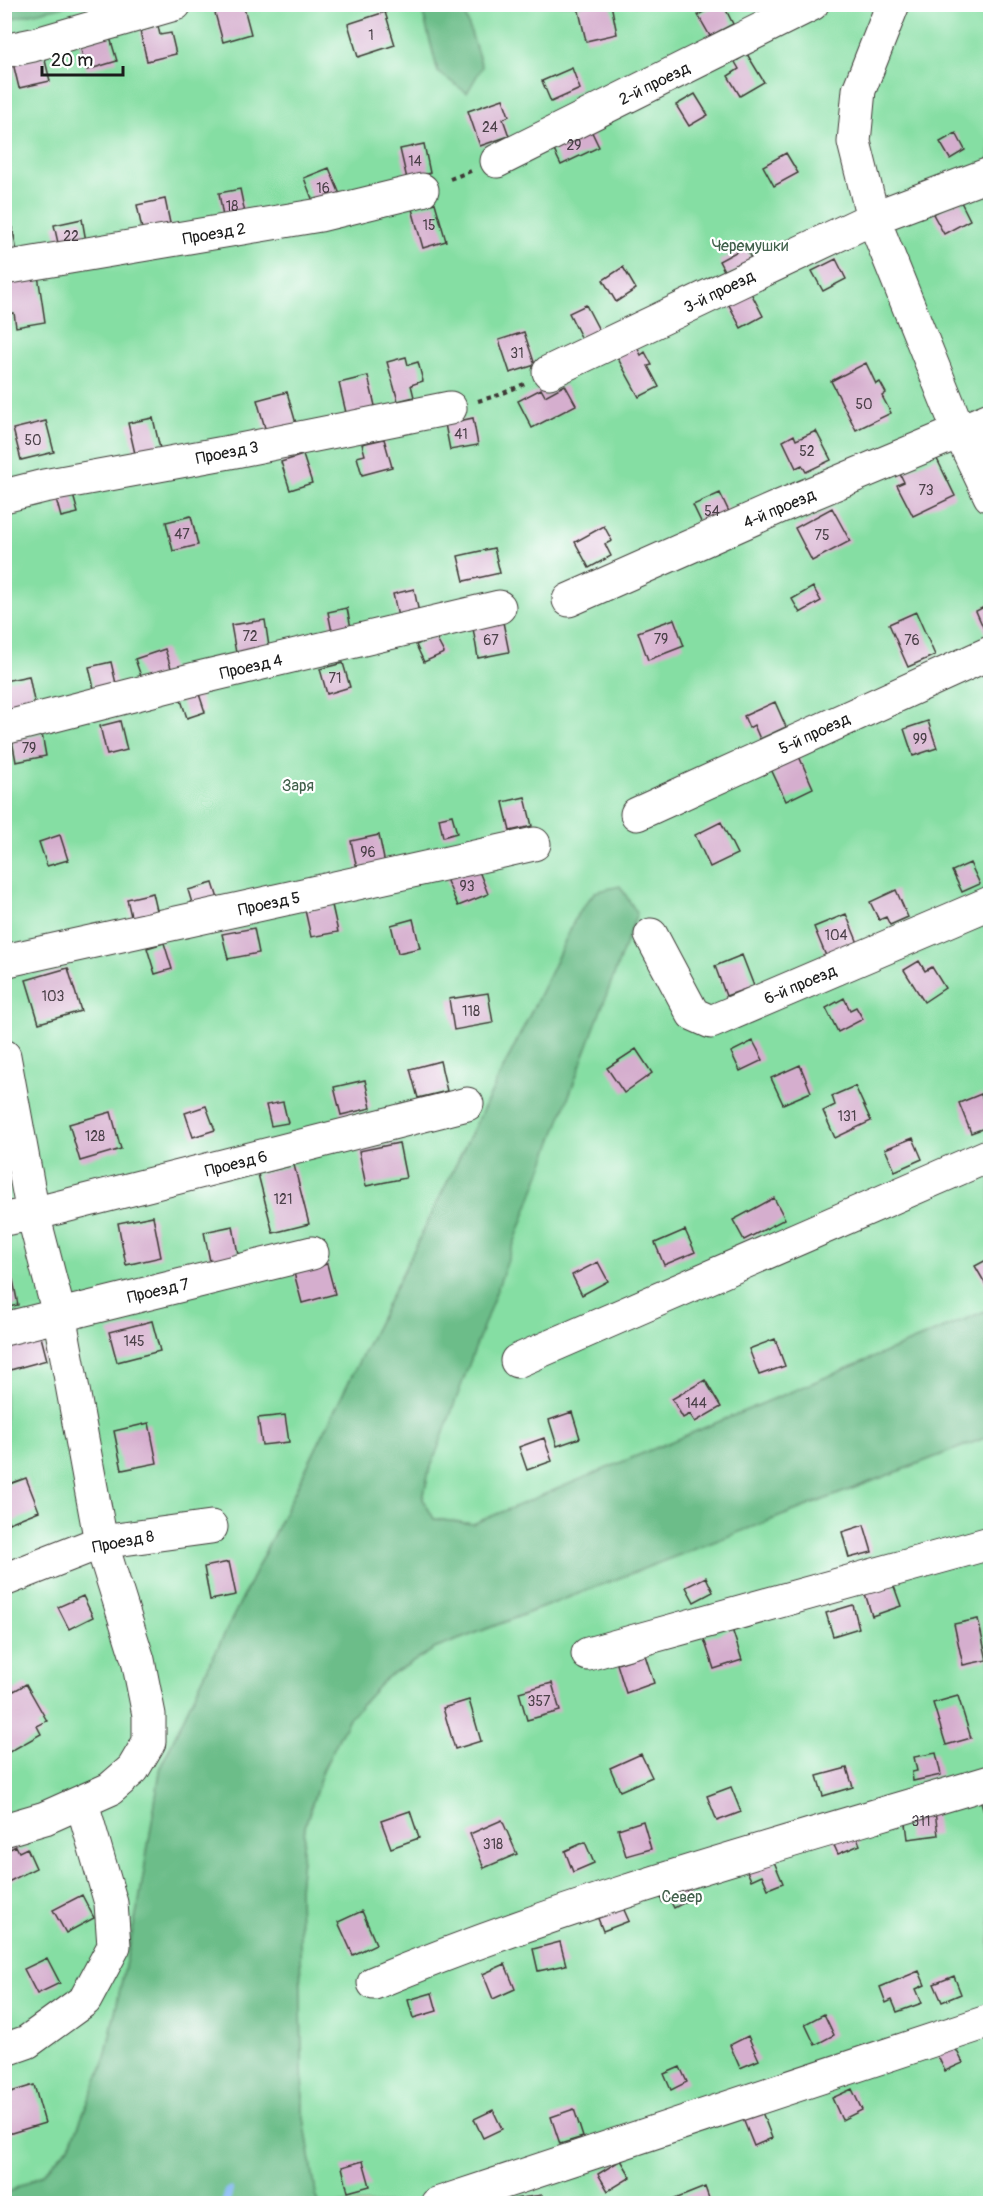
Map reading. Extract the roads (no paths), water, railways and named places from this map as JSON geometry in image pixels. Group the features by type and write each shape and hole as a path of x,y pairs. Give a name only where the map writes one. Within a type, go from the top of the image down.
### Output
{"street":[{"path":"4,51 175,4"},
{"name":"2-й проезд","path":"497,161 812,4"},
{"path":"893,4 859,90 854,142 873,218 959,431 990,496"},
{"name":"3-й проезд","path":"549,372 873,218 990,174"},
{"name":"Проезд 2","path":"4,268 320,215 422,190"},
{"name":"Проезд 3","path":"4,496 44,486 450,408"},
{"name":"4-й проезд","path":"569,600 990,419"},
{"name":"Проезд 4","path":"4,728 199,678 500,607"},
{"name":"5-й проезд","path":"638,814 990,653"},
{"name":"Проезд 5","path":"4,961 534,844"},
{"name":"6-й проезд","path":"651,935 693,1014 711,1022 990,903"},
{"path":"4,1056 19,1217 59,1314 101,1542 138,1660 149,1715 149,1742 133,1769 110,1789 45,1818 4,1830"},
{"name":"Проезд 6","path":"19,1217 467,1104"},
{"path":"517,1361 990,1155"},
{"name":"Проезд 7","path":"4,1329 312,1253"},
{"name":"Проезд 8","path":"4,1580 101,1542 211,1527"},
{"path":"588,1654 990,1543"},
{"path":"374,1983 449,1952 628,1890 990,1782"},
{"path":"4,2050 27,2042 85,2001 114,1946 111,1903 82,1803"},
{"path":"437,2204 990,2021"}],"waterway":[{"path":"225,2204 229,2191"}],"park label":[{"name":"Черемушки","path":"750,245"},
{"name":"Заря","path":"298,785"},
{"name":"Север","path":"682,1896"}]}
